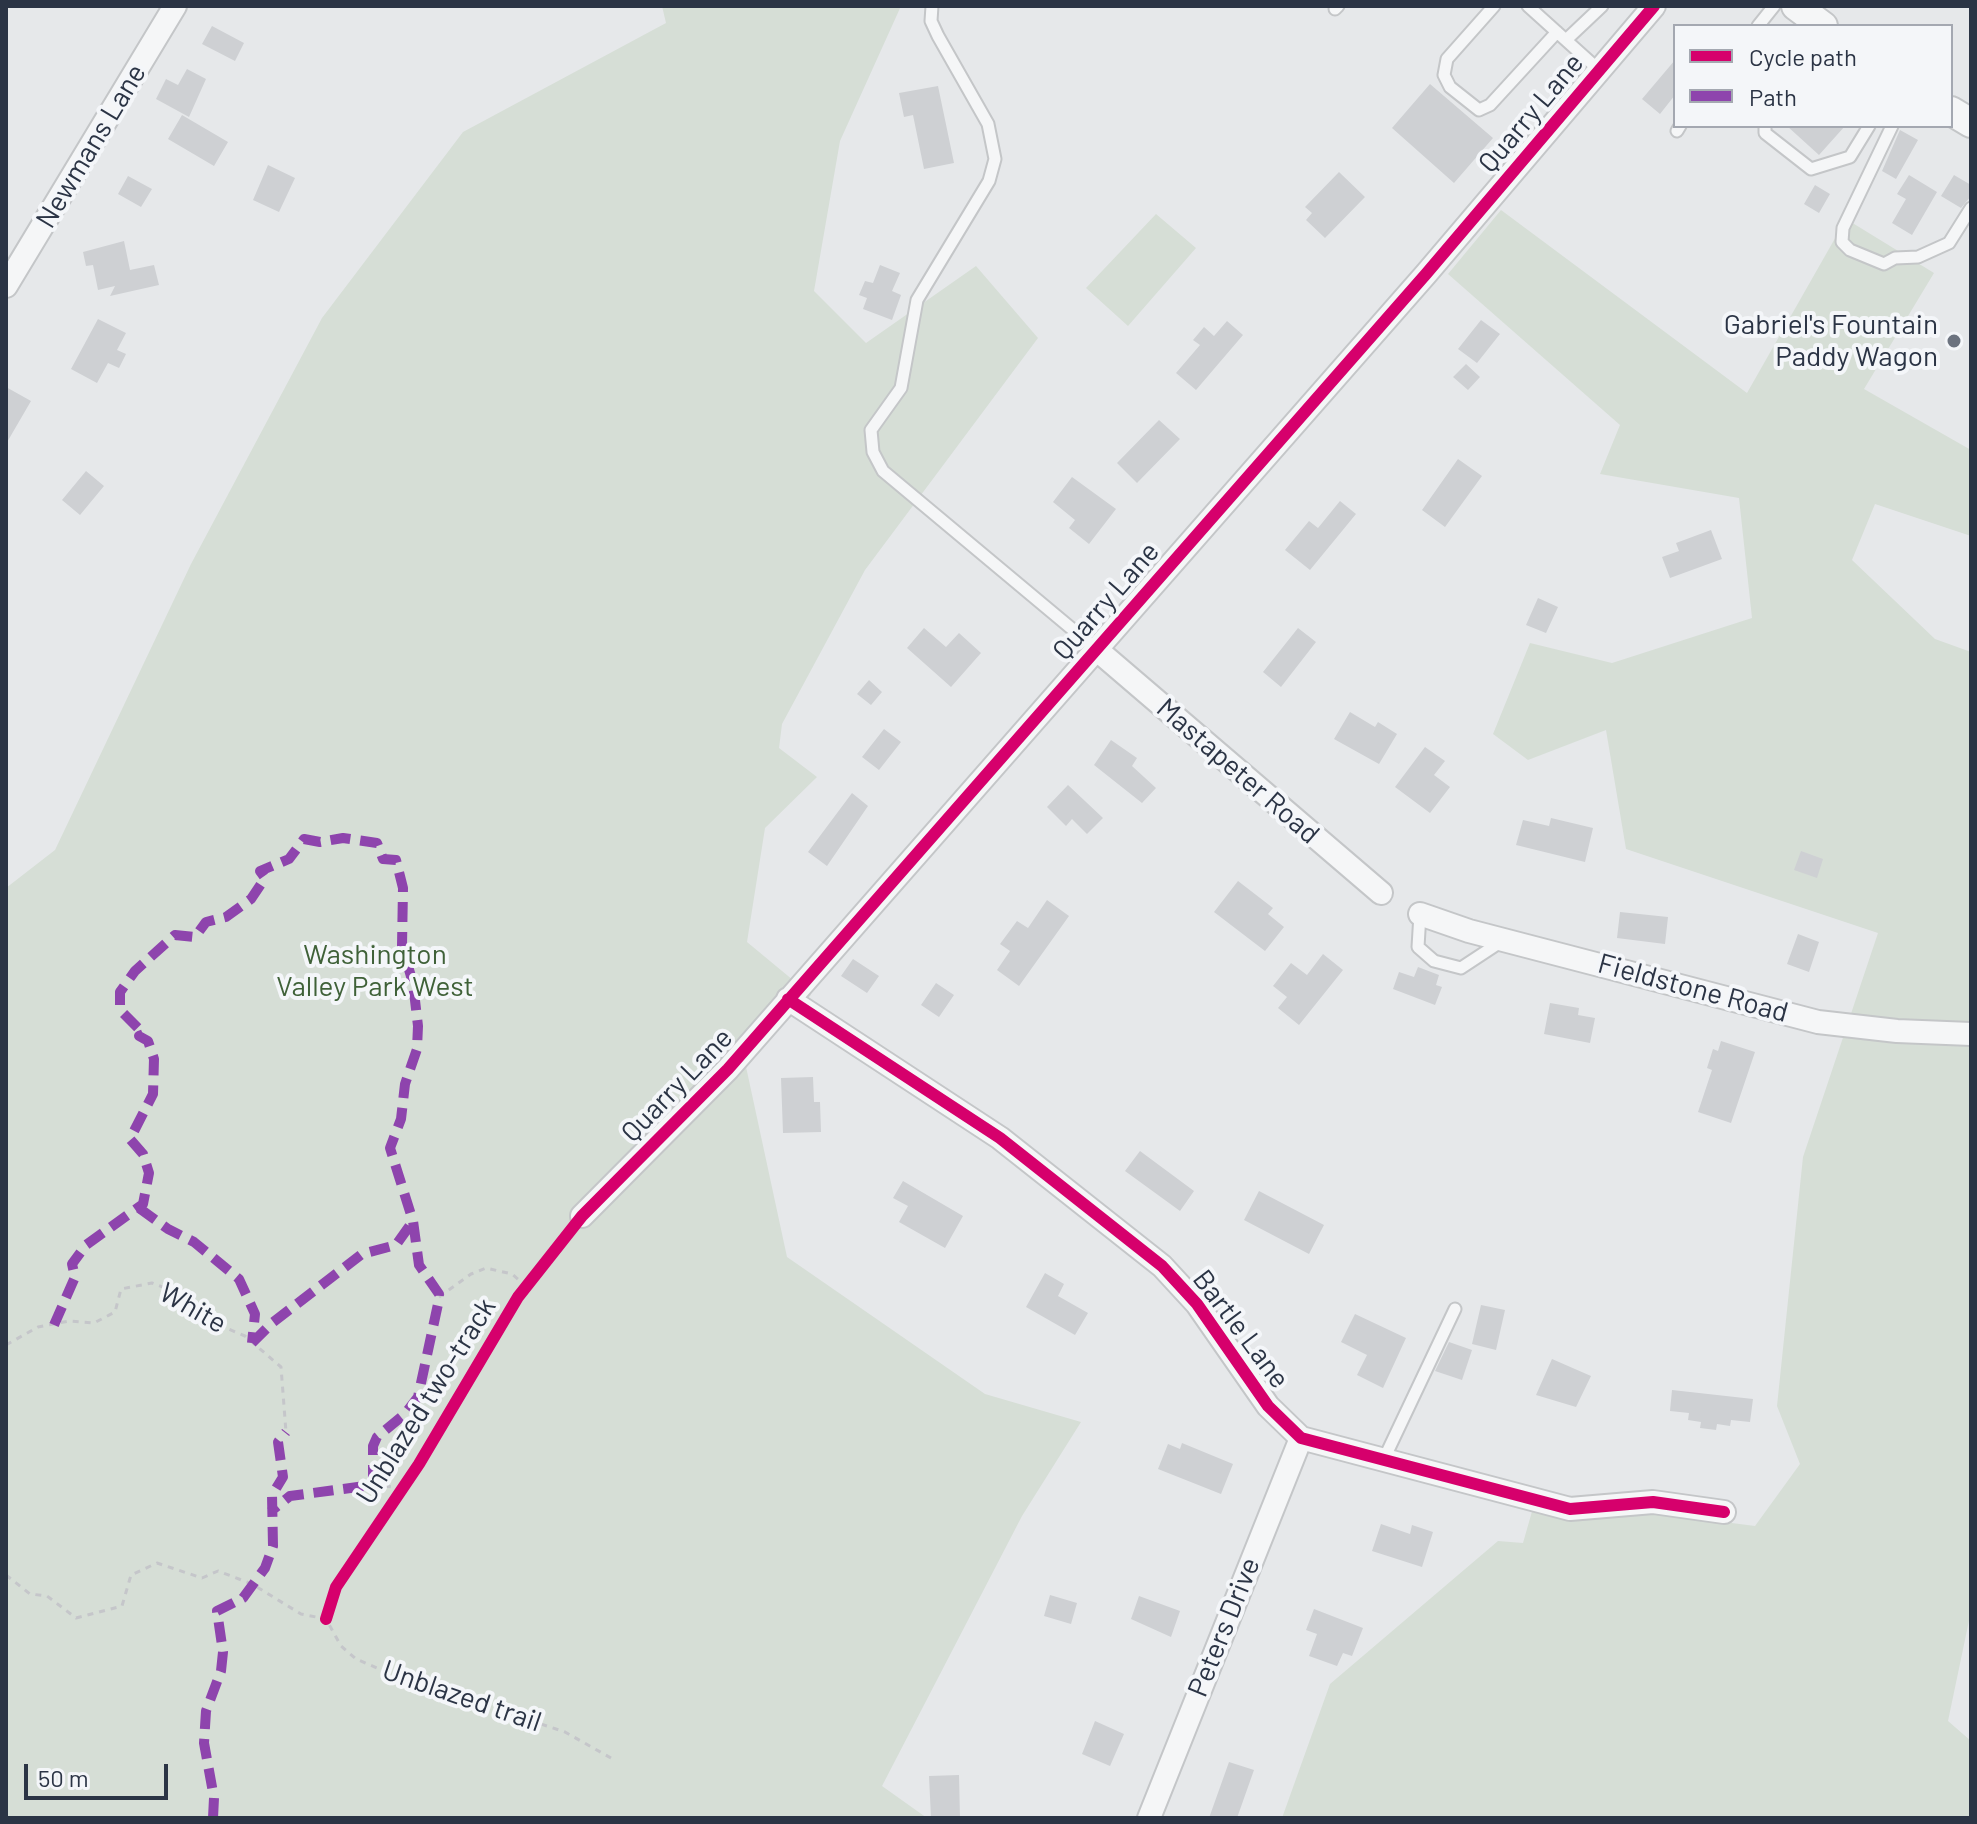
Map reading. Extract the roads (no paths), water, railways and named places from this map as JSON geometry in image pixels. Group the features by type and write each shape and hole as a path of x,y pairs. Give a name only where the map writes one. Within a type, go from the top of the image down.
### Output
{"street":[{"name":"Newmans Lane","path":"6,286 175,6"},
{"name":"Quarry Lane","path":"582,1216 728,1069 1426,274 1654,6"},
{"path":"1953,112 1971,123"},
{"name":"Mastapeter Road","path":"1096,649 1381,893"},
{"name":"Fieldstone Road","path":"1420,914 1818,1022 1897,1031 1971,1034"},
{"name":"Bartle Lane","path":"788,999 1000,1138 1162,1266 1197,1304 1268,1406 1301,1438 1570,1509 1653,1502 1724,1512"},
{"name":"Peters Drive","path":"1149,1818 1301,1438"}],"lane":[{"path":"932,6 931,21 938,36 988,124 995,159 982,193 917,300 901,388 871,430 873,452 883,471 1096,649"},
{"path":"1494,6 1447,59 1444,75 1450,87 1479,110 1490,105 1562,36 1602,6"},
{"path":"1528,6 1599,70"},
{"path":"1760,24 1774,6"},
{"path":"1765,128 1765,133 1811,169 1850,157 1868,128"},
{"path":"1891,128 1843,228 1842,242 1850,250 1884,264 1895,258 1918,257 1949,243 1971,208"},
{"path":"1420,914 1418,947 1434,961 1461,968 1506,938"},
{"path":"1383,1461 1455,1309"}],"place":[{"name":"Gabriel's Fountain Paddy Wagon","path":"1954,341"}],"park label":[{"name":"Washington Valley Park West","path":"375,971"}]}
